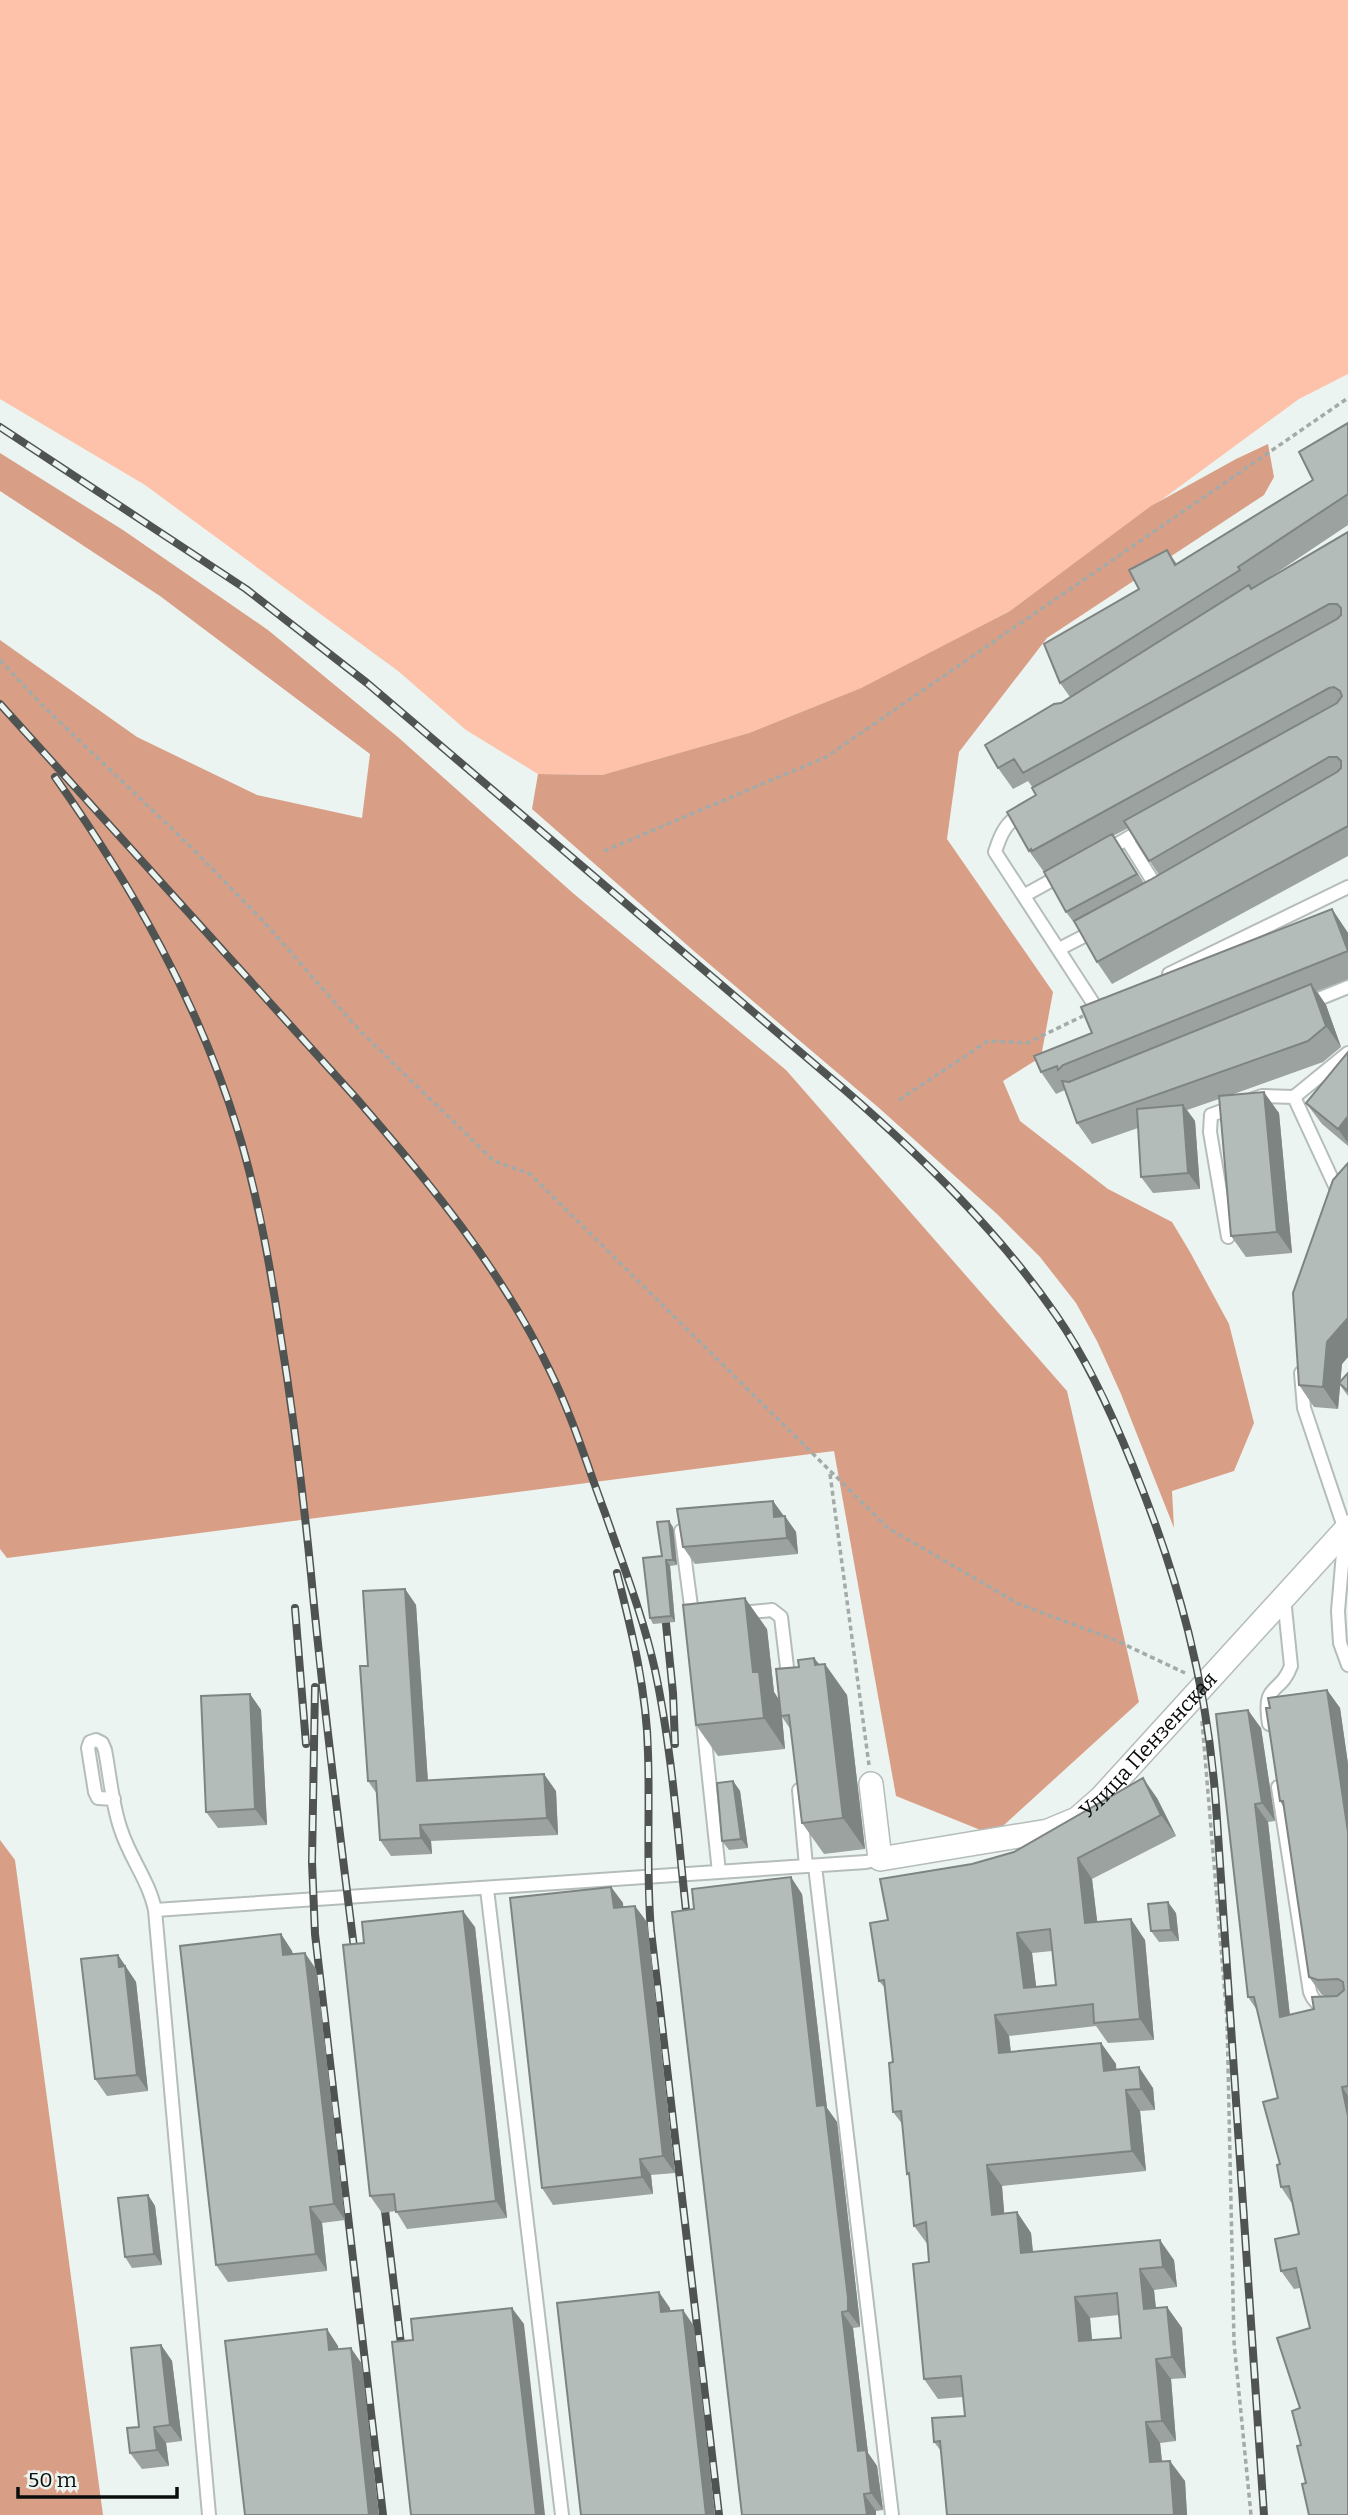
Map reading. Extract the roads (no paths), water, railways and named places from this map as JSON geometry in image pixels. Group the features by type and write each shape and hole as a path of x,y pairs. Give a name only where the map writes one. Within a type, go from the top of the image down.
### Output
{"street":[{"name":"Улица Пензенская","path":"880,1859 1048,1831 1077,1819 1096,1804 1347,1528"},
{"path":"871,1784 880,1859"}],"lane":[{"path":"1036,806 1012,819 1002,831 995,852 1097,1009 1123,996"},
{"path":"1093,858 1162,819"},
{"path":"1127,840 1162,894"},
{"path":"1025,895 1070,870"},
{"path":"1160,978 1348,887"},
{"path":"1059,949 1105,925"},
{"path":"1297,1008 1348,987"},
{"path":"1228,1237 1210,1132 1211,1115 1262,1096 1294,1097 1348,1053"},
{"path":"1294,1097 1334,1196 1348,1177"},
{"path":"1299,1353 1304,1408 1347,1528 1338,1611 1340,1643 1348,1665"},
{"path":"681,1529 697,1622"},
{"path":"1271,1738 1266,1702 1274,1688 1288,1675 1291,1666 1284,1597"},
{"path":"729,1614 772,1610 781,1617 790,1699"},
{"path":"702,1711 719,1872"},
{"path":"1277,1778 1313,2002 1321,2007 1348,2004"},
{"path":"798,1783 892,2515"},
{"path":"114,1799 120,1827 147,1884 155,1910 209,2515"},
{"path":"155,1910 487,1889 880,1859"},
{"path":"487,1889 562,2515"}],"railway":[{"path":"0,427 246,589 367,683 903,1142 1010,1254 1068,1333 1089,1369 1125,1446 1164,1549 1188,1632 1206,1716 1216,1805 1264,2515"},
{"path":"0,704 356,1098 462,1228 509,1296 530,1332 572,1422 650,1650 666,1734 688,1928"},
{"path":"55,777 111,860 183,991 222,1084 252,1180 272,1281 293,1422 356,1964"},
{"path":"617,1573 645,1707 651,1931 719,2515"},
{"path":"664,1604 675,1744"},
{"path":"295,1608 306,1744"},
{"path":"315,1687 312,1862 315,1934 383,2515"},
{"path":"383,2194 403,2361"}]}
